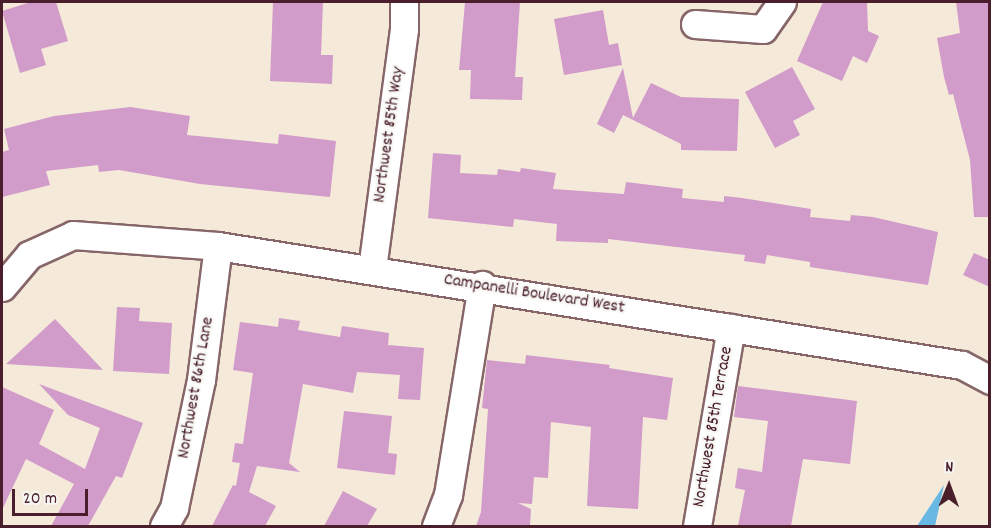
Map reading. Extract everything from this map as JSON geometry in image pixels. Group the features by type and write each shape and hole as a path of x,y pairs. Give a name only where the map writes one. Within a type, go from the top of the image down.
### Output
{"street":[{"name":"Northwest 85th Way","path":"372,269 404,29 404,2"},
{"path":"695,24 763,29 782,2"},
{"name":"Campanelli Boulevard West","path":"2,287 29,255 73,235 218,246 482,285 962,365 990,380"},
{"name":"Northwest 86th Lane","path":"164,526 174,508 201,380 218,246"},
{"path":"436,526 447,495 482,285"},
{"name":"Northwest 85th Terrace","path":"697,526 731,328"}],"water":[{"path":"944,485 935,526 917,526"}],"building":[{"path":"31,2 56,2 68,41 41,49 46,65 20,73 2,11"},
{"path":"273,2 323,2 321,55 333,55 332,84 270,81"},
{"path":"465,2 520,2 515,77 523,77 522,100 470,99 471,70 459,70"},
{"path":"823,2 867,2 868,31 879,36 867,63 853,56 842,81 797,61"},
{"path":"956,2 990,2 990,217 974,217 970,160 953,94 949,95 944,77 937,38 960,33"},
{"path":"603,10 609,45 618,43 622,65 564,75 554,19"},
{"path":"792,67 815,109 793,121 800,135 775,148 745,92"},
{"path":"623,68 633,118 651,83 681,97 739,99 737,151 681,150 681,144 623,115 614,133 597,124"},
{"path":"130,107 190,116 187,135 278,144 279,134 336,141 330,197 200,184 119,170 99,172 98,165 46,171 50,185 2,197 2,152 9,150 4,129 54,116"},
{"path":"433,153 461,155 460,173 497,175 498,169 520,172 521,168 556,173 553,189 624,194 626,182 683,189 682,198 724,202 724,196 742,198 811,209 810,217 850,221 851,215 873,217 938,232 928,285 810,267 810,262 767,255 765,264 744,261 745,255 608,239 608,243 556,241 557,224 514,219 513,227 428,218"},
{"path":"974,253 990,260 990,287 963,275"},
{"path":"117,307 140,308 139,321 172,323 169,374 113,371"},
{"path":"279,318 300,321 298,330 340,337 342,326 389,333 388,345 424,348 420,400 398,399 400,375 357,372 353,393 303,384 289,463 300,472 257,466 249,492 276,506 265,526 212,526 233,485 236,486 240,463 232,462 235,443 243,444 253,373 233,370 240,322 278,327"},
{"path":"55,319 103,370 6,364"},
{"path":"526,355 610,365 609,368 673,378 667,420 643,417 638,509 587,506 591,427 551,422 548,478 534,477 532,504 518,503 531,509 530,526 476,526 481,512 488,409 482,408 487,360 525,364"},
{"path":"39,384 143,423 122,478 116,476 88,526 51,526 74,484 26,459 2,510 2,387 54,410 39,444 85,469 100,428 68,415"},
{"path":"738,386 857,401 850,464 803,459 791,526 738,526 745,490 735,488 738,468 762,472 768,421 734,417"},
{"path":"344,411 392,416 388,453 397,454 395,475 337,468"},
{"path":"343,491 377,509 367,526 324,526"}]}
